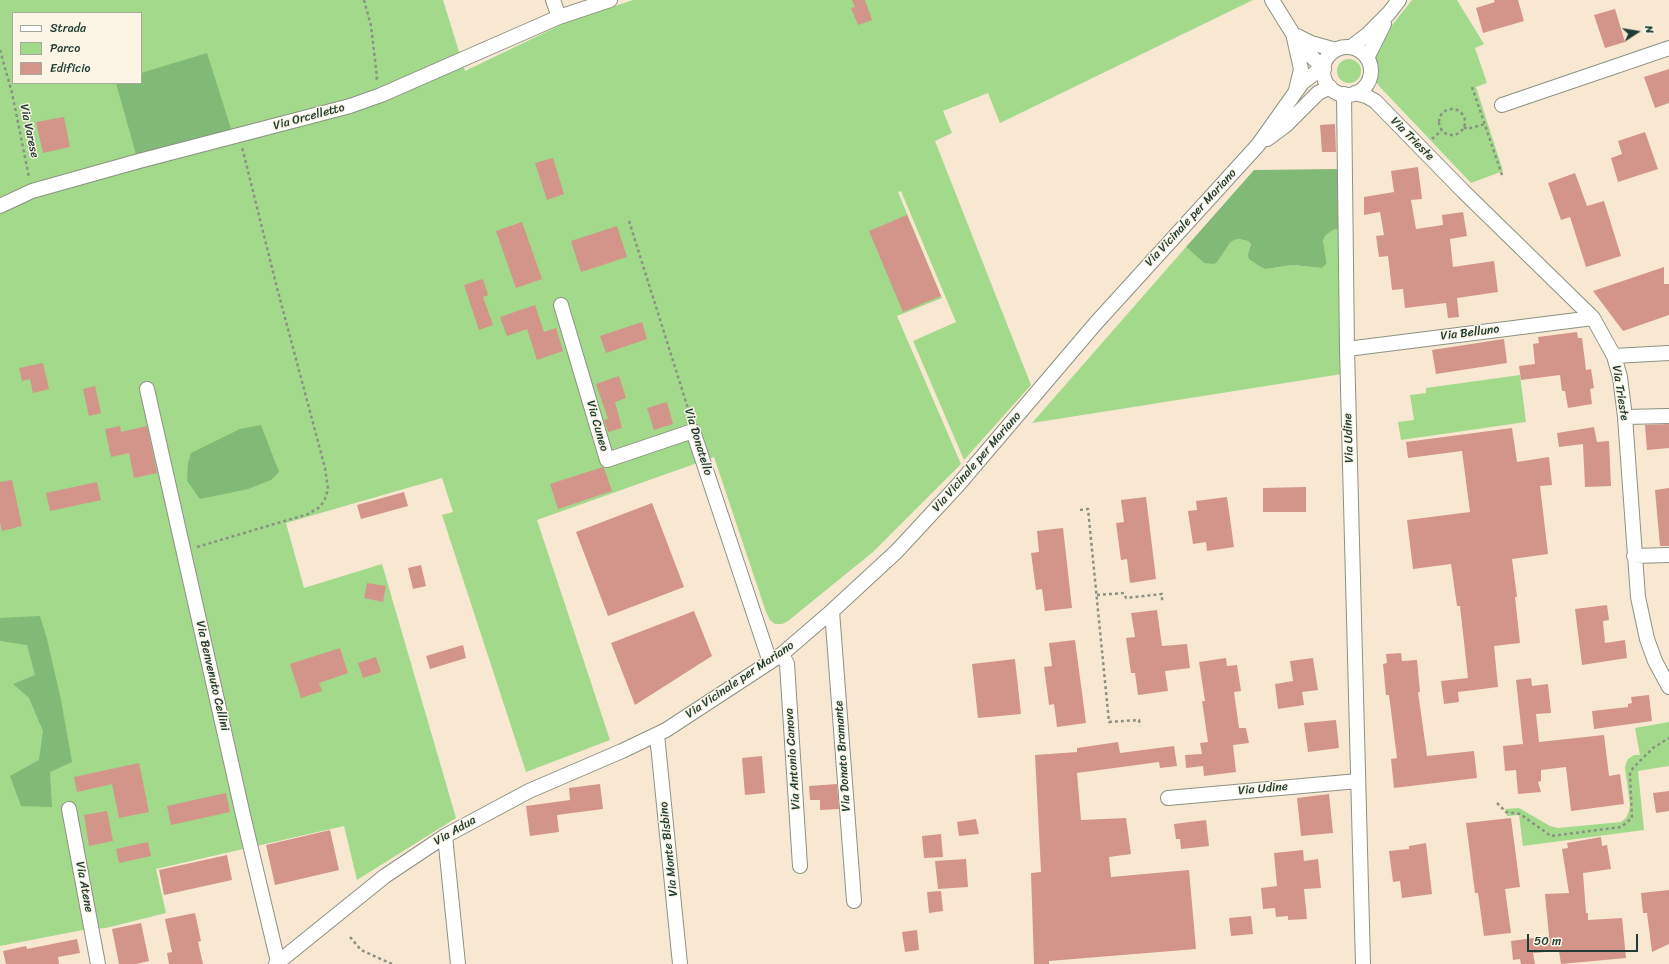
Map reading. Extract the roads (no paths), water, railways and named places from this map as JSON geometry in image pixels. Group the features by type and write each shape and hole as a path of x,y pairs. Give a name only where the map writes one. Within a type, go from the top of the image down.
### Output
{"street":[{"path":"553,0 559,17"},
{"name":"Via Orcelletto","path":"0,206 32,192 139,161 350,106 372,98 559,17 610,0"},
{"path":"1272,0 1293,34 1324,69"},
{"path":"1351,47 1368,34 1389,13 1399,0"},
{"path":"1367,58 1389,13"},
{"path":"1293,34 1311,43 1336,50"},
{"path":"1293,34 1301,70 1296,90"},
{"path":"1343,47 1351,47 1363,53 1367,58 1370,64 1370,79 1366,85 1349,94 1334,90 1330,87 1324,75 1324,69 1328,58 1336,50 1343,47"},
{"path":"1502,105 1669,48"},
{"path":"1258,146 1302,83 1315,73 1324,69"},
{"name":"Via Trieste","path":"1370,79 1375,95 1386,114"},
{"path":"1258,146 1286,125 1318,93 1330,87"},
{"path":"1296,90 1308,103"},
{"name":"Via Trieste","path":"1349,94 1366,96 1375,102 1463,191 1593,318 1614,356 1620,377 1625,417 1634,556 1642,619 1655,661 1669,687"},
{"name":"Via Udine","path":"1349,94 1347,349 1363,964"},
{"name":"Via Vicinale per Mariano","path":"657,734 688,716 782,654 832,611 897,551 938,508 1096,323 1258,146"},
{"name":"Via Cuneo","path":"562,305 607,460 693,431"},
{"name":"Via Belluno","path":"1347,349 1593,318"},
{"path":"1614,356 1669,353"},
{"name":"Via Benvenuto Cellini","path":"147,389 277,963"},
{"path":"1625,417 1669,416"},
{"name":"Via Donatello","path":"693,431 770,662"},
{"path":"1634,556 1669,555"},
{"name":"Via Donato Bramante","path":"832,611 854,902"},
{"name":"Via Antonio Canova","path":"782,654 787,664 800,866"},
{"name":"Via Adua","path":"277,963 385,876 445,836 529,791 657,734"},
{"name":"Via Monte Bisbino","path":"657,734 680,964"},
{"name":"Via Udine","path":"1168,798 1358,781"},
{"name":"Via Atene","path":"69,809 98,964"},
{"path":"445,836 458,964"}]}
